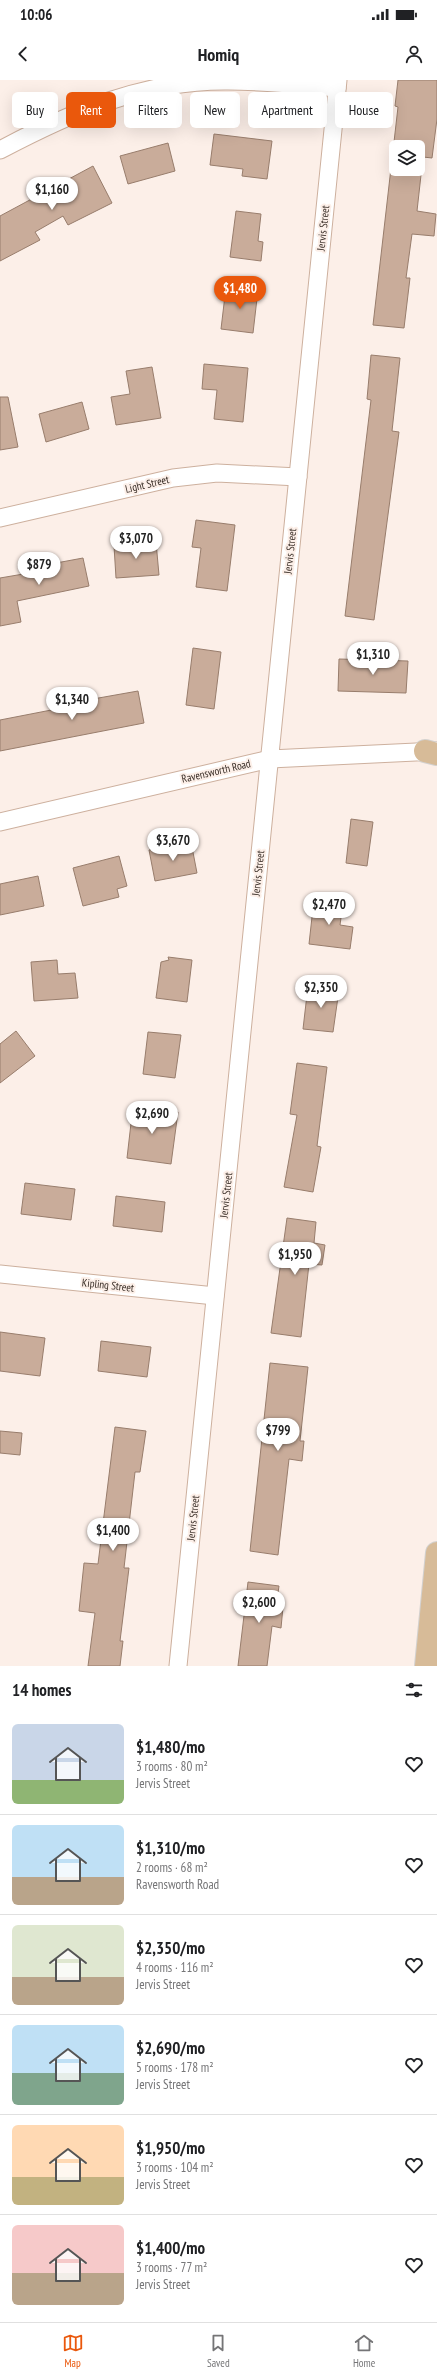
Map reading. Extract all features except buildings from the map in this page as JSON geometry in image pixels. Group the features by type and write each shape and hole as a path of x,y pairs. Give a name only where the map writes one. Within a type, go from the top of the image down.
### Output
{"main road":[{"path":"426,1666 435,1587 437,1553"}],"street":[{"path":"0,150 54,122 103,102 139,92 186,83 226,81 338,84"},
{"name":"Jervis Street","path":"178,1666 338,84"},
{"name":"Light Street","path":"0,518 173,478 218,473 298,477"},
{"name":"Ravensworth Road","path":"0,822 270,759 433,752"},
{"name":"Kipling Street","path":"0,1274 215,1296"}]}
